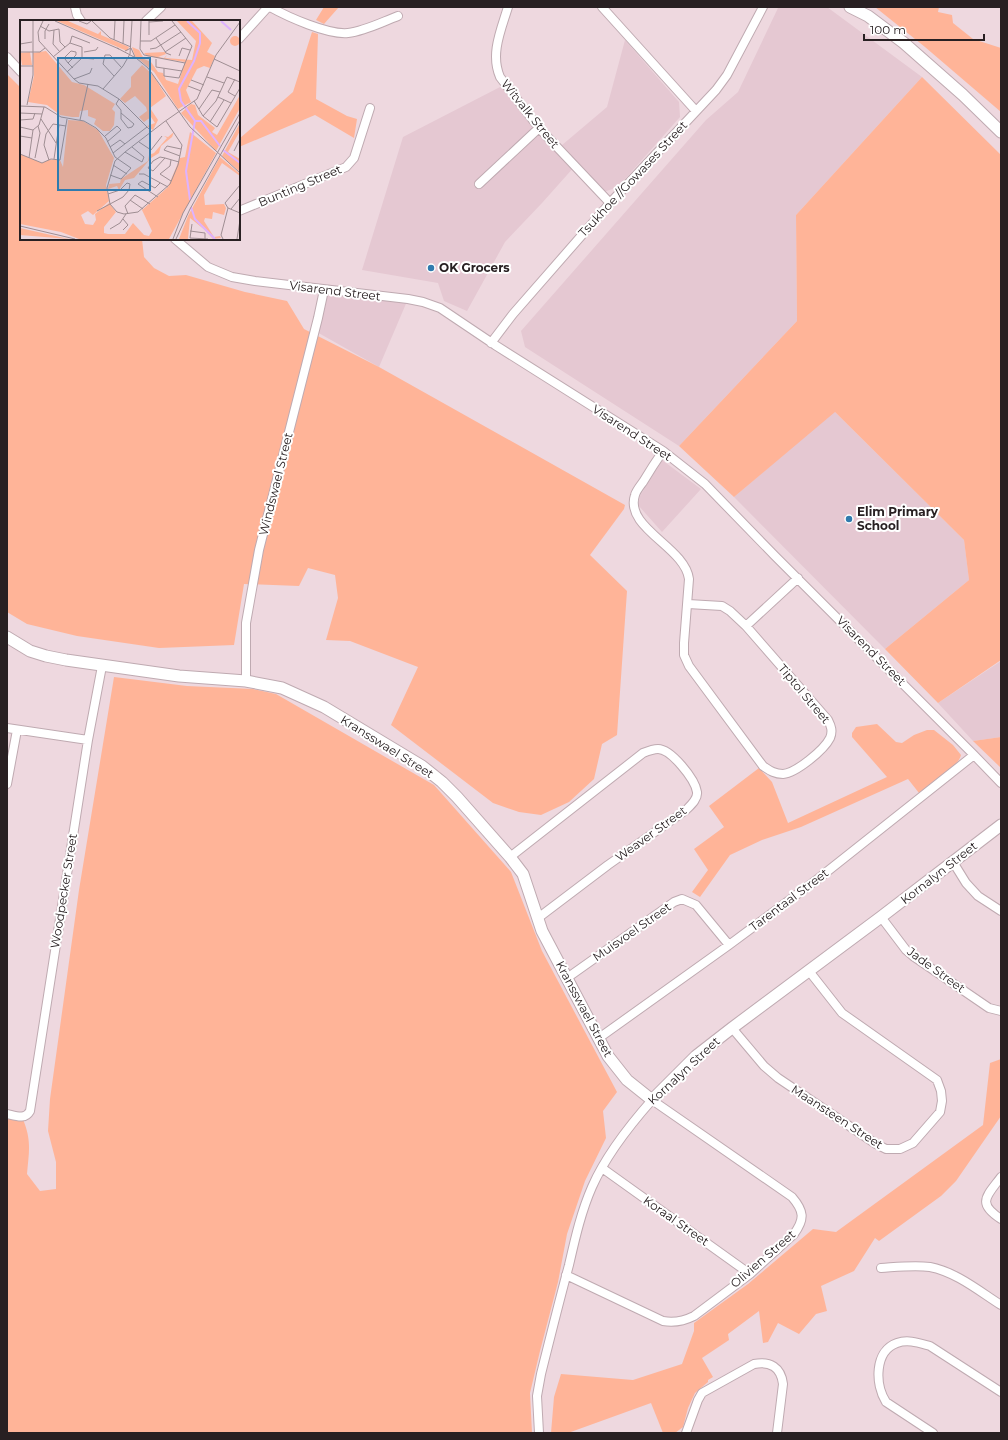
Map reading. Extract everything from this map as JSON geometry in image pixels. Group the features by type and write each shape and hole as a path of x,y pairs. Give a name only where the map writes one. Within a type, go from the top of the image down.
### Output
{"street":[{"path":"75,7 77,16 80,20"},
{"path":"147,20 161,7"},
{"path":"240,38 269,7 324,30 347,33 359,31 398,16"},
{"name":"Witvalk Street","path":"508,7 496,47 497,69 500,77 539,128 610,203"},
{"path":"602,7 696,111"},
{"name":"Tsukhoe //Gowases Street","path":"491,343 512,314 610,203 716,90 727,75 763,7"},
{"path":"850,7 868,16 931,66 1001,132"},
{"path":"860,7 868,16"},
{"path":"7,57 20,71"},
{"name":"Bunting Street","path":"240,211 346,167 354,158 370,108"},
{"path":"479,184 539,128"},
{"name":"Visarend Street","path":"176,240 208,267 232,277 324,290 408,299 424,302 440,308 491,343 662,451 705,484 1001,783"},
{"name":"Windswael Street","path":"246,681 246,623 252,582 324,290"},
{"name":"Tiptol Street","path":"662,451 635,494 633,503 637,517 684,564 688,571 688,604 684,655 689,666 763,766 772,772 784,774 792,772 823,747 830,737 831,726 828,720 746,626 730,611 722,606 688,604"},
{"path":"746,626 798,578"},
{"name":"Kransswael Street","path":"7,637 30,651 46,656 102,666 179,676 246,681 282,688 324,707 422,766 442,782 457,797 523,874 542,931 608,1056 627,1080 652,1100"},
{"name":"Woodpecker Street","path":"7,1114 22,1117 27,1115 30,1111 88,740 102,666"},
{"path":"7,728 88,740"},
{"path":"7,784 17,730"},
{"name":"Weaver Street","path":"510,857 643,753 659,749 668,752 679,762 694,784 697,793 694,801 686,810 608,865 538,918"},
{"name":"Tarentaal Street","path":"599,1038 729,945 819,878 974,755"},
{"name":"Kornalyn Street","path":"539,1433 537,1396 541,1374 585,1207 592,1187 602,1168 626,1130 652,1100 696,1056 1001,825"},
{"path":"953,862 966,883 978,896 1001,911"},
{"name":"Muisvoel Street","path":"567,978 674,902 682,899 696,905 729,945"},
{"name":"Jade Street","path":"881,917 906,950 913,956 989,1008 1001,1011"},
{"name":"Maansteen Street","path":"732,1028 764,1066 778,1078 876,1144 886,1149 900,1148 913,1143 940,1112 942,1101 941,1091 937,1080 842,1013 809,971"},
{"name":"Olivien Street","path":"566,1275 663,1321 678,1321 694,1316 750,1274 800,1227 803,1219 800,1206 792,1197 652,1100"},
{"name":"Koraal Street","path":"602,1168 750,1274"},
{"path":"1001,1177 988,1194 986,1204 990,1212 1001,1219"},
{"path":"881,1268 917,1266 943,1271 954,1276 1001,1305"},
{"path":"933,1433 886,1402 881,1394 879,1385 880,1363 888,1348 896,1343 907,1341 918,1342 930,1346 1001,1392"},
{"path":"686,1433 702,1393 754,1364 762,1362 770,1364 778,1370 782,1377 783,1384 777,1433"}],"shaded area":[{"path":"324,7 339,7 324,24 316,20"},
{"path":"827,7 922,77 796,215 797,321 679,446 525,347 521,331 706,120 738,92 778,8"},
{"path":"875,7 939,7 938,12 952,15 953,23 973,39 1001,48 1001,112 925,47"},
{"path":"312,32 318,34 316,99 347,116 357,119 354,138 315,115 240,147 240,138 293,92"},
{"path":"625,40 679,102 680,117 618,187 601,193 575,166 505,242 467,311 444,301 438,283 362,270 403,137 502,86 540,136 555,151 607,107"},
{"path":"7,74 20,87 20,240 142,240 144,257 154,268 169,276 186,275 245,292 287,301 304,329 379,367 625,505 624,509 590,555 627,591 617,735 602,744 594,779 569,802 541,815 519,812 493,803 391,725 418,667 350,641 326,640 338,598 335,575 308,568 299,586 244,584 234,645 159,648 77,636 27,624 7,612"},
{"path":"922,77 1001,155 1001,660 938,703 885,649 969,580 964,540 835,412 734,497 679,446 797,321 796,215"},
{"path":"324,290 408,299 379,367 315,331"},
{"name":"Elim Primary School","path":"834,411 964,540 969,580 885,649 734,497"},
{"path":"662,460 701,489 662,532 638,505 640,496"},
{"path":"1001,661 1001,737 973,741 938,703"},
{"path":"114,677 187,686 253,689 276,694 434,785 511,872 542,951 617,1092 603,1111 606,1138 585,1181 567,1234 558,1282 530,1393 532,1433 7,1433 7,1114 22,1117 25,1125 29,1139 27,1174 40,1191 56,1189 56,1162 48,1131 50,1099 79,890"},
{"path":"877,724 896,742 902,743 914,735 927,730 934,730 953,745 961,755 959,760 943,776 919,793 908,779 801,827 762,840 730,855 700,897 692,892 708,870 694,849 724,827 709,806 759,768 772,782 788,823 887,777 852,737 852,733 856,727"},
{"path":"1001,737 1001,768 973,741"},
{"path":"1001,1059 1001,1116 956,1181 941,1196 879,1241 875,1238 854,1271 821,1286 827,1311 816,1314 799,1334 778,1323 768,1342 763,1343 759,1311 728,1334 729,1340 702,1358 713,1377 695,1393 688,1408 683,1427 675,1433 663,1433 651,1403 568,1433 551,1433 554,1397 561,1374 633,1380 682,1364 694,1331 694,1323 748,1284 813,1229 836,1232 983,1125 990,1063"}],"place":[{"name":"OK Grocers","path":"431,268"},
{"name":"Elim Primary School","path":"849,519"}]}
